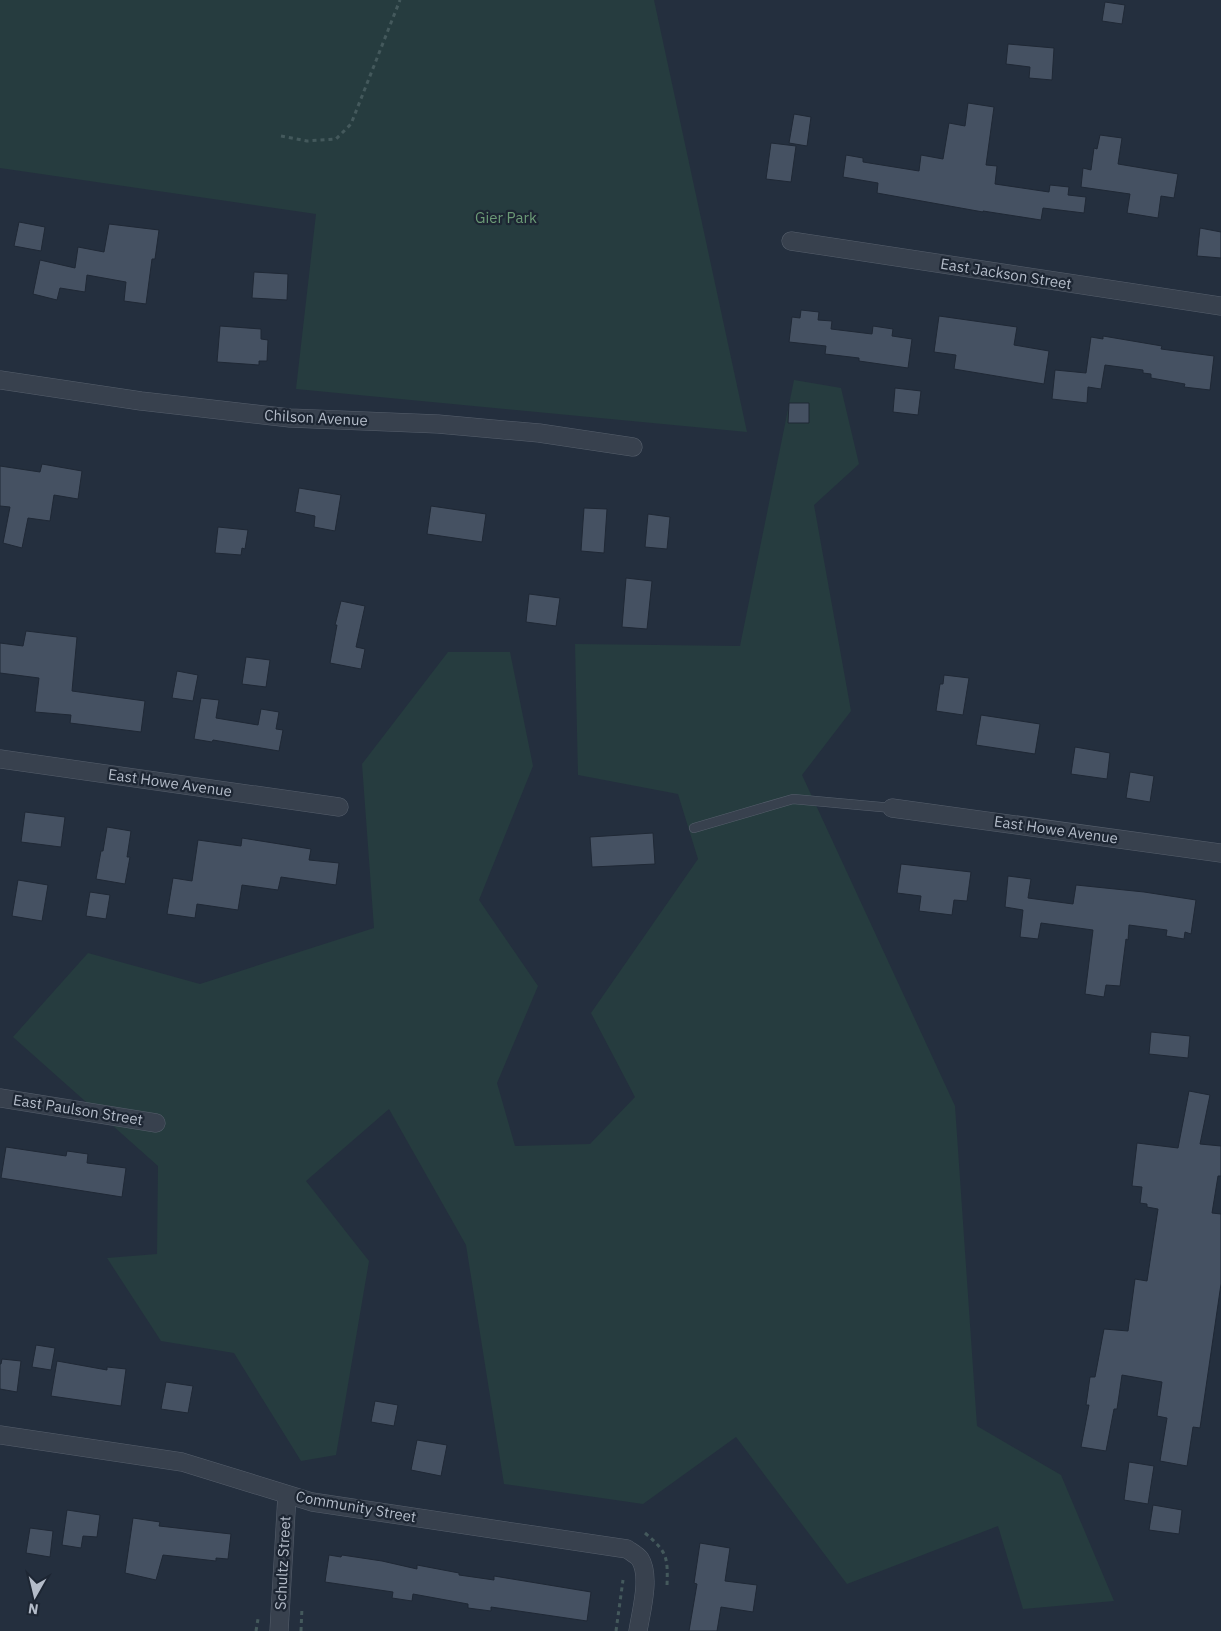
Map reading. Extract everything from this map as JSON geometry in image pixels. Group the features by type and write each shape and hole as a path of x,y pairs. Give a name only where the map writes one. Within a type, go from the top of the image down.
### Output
{"street":[{"name":"East Jackson Street","path":"791,242 1221,306"},
{"name":"Chilson Avenue","path":"0,380 141,401 290,418 447,424 539,433 633,447"},
{"name":"East Howe Avenue","path":"0,759 339,807"},
{"name":"East Howe Avenue","path":"892,808 1221,853"},
{"name":"East Paulson Street","path":"0,1098 156,1123"},
{"name":"Community Street","path":"0,1435 182,1462 312,1502 627,1549 639,1558 644,1573 638,1631"},
{"name":"Schultz Street","path":"279,1631 286,1495"}],"lane":[{"path":"694,828 793,799 892,808"}],"path":[{"path":"281,136 307,141 336,139 351,124 400,0"},
{"path":"616,1631 624,1579"}],"green space":[{"name":"Gier Park","path":"0,0 654,0 747,432 296,389 316,214 0,168"},
{"path":"794,380 841,388 859,464 814,505 851,711 802,775 955,1106 977,1426 1061,1475 1114,1601 1023,1609 998,1526 847,1584 736,1437 643,1504 504,1484 466,1245 389,1109 306,1181 369,1261 336,1455 301,1461 234,1353 161,1341 107,1258 157,1254 158,1166 13,1037 88,953 200,984 374,928 362,764 448,652 510,652 533,766 479,900 538,986 497,1083 515,1146 590,1144 635,1097 591,1013 698,859 678,794 578,775 575,644 740,646"}],"building":[{"path":"1105,2 1125,5 1122,24 1102,21"},
{"path":"1008,44 1054,48 1052,80 1029,78 1030,67 1006,64"},
{"path":"968,103 994,107 986,165 997,166 995,184 1049,192 1050,185 1069,187 1068,195 1086,197 1084,213 1043,208 1041,220 983,212 877,193 878,183 843,177 846,155 863,158 863,162 919,171 921,155 943,159 949,123 965,126"},
{"path":"794,114 811,117 807,146 789,143"},
{"path":"1100,135 1122,138 1118,164 1178,174 1174,198 1161,196 1158,218 1127,213 1130,194 1081,187 1083,168 1091,170 1094,148 1097,149"},
{"path":"771,143 796,146 791,182 766,179"},
{"path":"19,222 45,227 41,251 14,246"},
{"path":"109,224 159,230 155,259 152,259 146,304 124,301 126,282 87,275 85,292 60,288 57,300 33,294 40,260 75,268 78,247 104,252"},
{"path":"1200,228 1221,232 1221,258 1197,256"},
{"path":"254,272 288,274 287,300 252,298"},
{"path":"801,310 819,312 818,320 832,321 831,329 872,334 873,326 893,329 892,336 912,339 908,368 859,361 859,358 825,354 826,346 789,342 792,317 800,318"},
{"path":"939,316 1017,327 1014,345 1049,351 1044,384 954,369 956,355 934,352"},
{"path":"220,326 261,329 261,339 268,340 267,361 259,361 259,365 217,362"},
{"path":"1103,336 1162,346 1161,349 1214,356 1210,390 1184,387 1185,384 1151,378 1151,374 1143,373 1143,370 1105,365 1101,389 1088,387 1087,403 1052,399 1055,370 1086,373 1091,337 1103,339"},
{"path":"895,388 921,391 918,415 893,412"},
{"path":"789,403 809,403 809,423 788,423"},
{"path":"42,464 82,471 78,499 54,495 50,521 28,518 22,548 3,543 10,507 0,506 0,466 40,472"},
{"path":"299,488 341,495 335,531 314,527 315,516 295,512"},
{"path":"431,506 486,514 482,542 427,534"},
{"path":"584,508 607,509 604,553 581,551"},
{"path":"648,514 670,517 667,549 645,547"},
{"path":"218,527 248,530 245,549 242,548 241,555 215,553"},
{"path":"626,578 652,581 647,629 622,627"},
{"path":"529,594 560,598 556,626 526,622"},
{"path":"341,601 365,606 356,647 365,649 361,669 330,663 337,625 335,625"},
{"path":"26,631 77,637 72,691 145,701 141,732 70,723 71,715 35,712 39,678 0,673 0,643 23,646"},
{"path":"246,657 270,660 266,687 242,684"},
{"path":"177,671 198,675 193,701 172,698"},
{"path":"944,675 969,678 963,715 936,711 940,684 943,684"},
{"path":"201,698 219,700 216,718 258,725 261,709 279,712 276,729 283,730 279,751 213,740 212,742 194,739"},
{"path":"981,715 1040,724 1035,754 976,745"},
{"path":"1075,747 1110,753 1107,779 1071,774"},
{"path":"1130,772 1154,776 1150,802 1126,798"},
{"path":"25,812 65,817 61,847 21,842"},
{"path":"107,827 131,831 127,857 130,857 125,884 96,879"},
{"path":"653,833 655,864 592,867 590,837"},
{"path":"242,838 311,849 309,860 339,863 336,885 281,877 278,890 242,885 238,910 197,904 195,918 167,914 173,878 192,881 198,840 241,846"},
{"path":"901,864 971,872 967,901 954,900 952,915 919,911 921,896 897,893"},
{"path":"1008,876 1031,879 1028,898 1073,904 1076,885 1196,900 1191,934 1185,932 1184,939 1166,936 1167,930 1129,925 1120,986 1106,985 1104,997 1085,994 1093,930 1041,923 1038,939 1020,937 1023,910 1005,907"},
{"path":"18,880 48,885 42,921 12,916"},
{"path":"90,892 110,895 106,919 86,916"},
{"path":"1151,1032 1190,1036 1188,1058 1149,1054"},
{"path":"1189,1091 1210,1095 1200,1144 1221,1146 1221,1176 1218,1176 1212,1213 1221,1214 1221,1284 1200,1428 1193,1427 1187,1466 1160,1461 1167,1418 1157,1416 1162,1382 1122,1375 1117,1409 1114,1409 1106,1451 1081,1447 1089,1405 1086,1405 1090,1377 1095,1377 1104,1329 1128,1331 1135,1279 1147,1281 1158,1209 1147,1207 1147,1204 1140,1203 1142,1187 1132,1186 1137,1143 1178,1148"},
{"path":"6,1147 66,1156 67,1151 88,1154 87,1163 126,1168 122,1197 1,1178"},
{"path":"36,1345 55,1348 51,1370 32,1367"},
{"path":"2,1359 21,1361 17,1392 0,1389 0,1364"},
{"path":"57,1361 107,1370 107,1367 126,1369 121,1406 51,1396"},
{"path":"166,1382 193,1386 188,1413 161,1409"},
{"path":"375,1401 398,1405 394,1426 371,1422"},
{"path":"417,1440 447,1445 441,1476 411,1470"},
{"path":"1129,1462 1154,1466 1148,1504 1124,1500"},
{"path":"1153,1505 1182,1510 1179,1534 1149,1530"},
{"path":"67,1510 100,1515 97,1537 83,1536 81,1548 62,1545"},
{"path":"133,1518 160,1522 159,1526 231,1534 228,1559 216,1558 216,1561 163,1555 156,1580 125,1573"},
{"path":"30,1528 53,1531 50,1557 26,1553"},
{"path":"700,1543 730,1548 725,1581 757,1585 753,1612 721,1607 717,1631 689,1631 697,1584 694,1583"},
{"path":"329,1555 382,1561 417,1569 417,1565 459,1573 459,1575 494,1580 494,1576 591,1592 587,1621 491,1607 491,1611 468,1608 468,1604 413,1594 412,1601 392,1598 393,1592 325,1582"}]}
